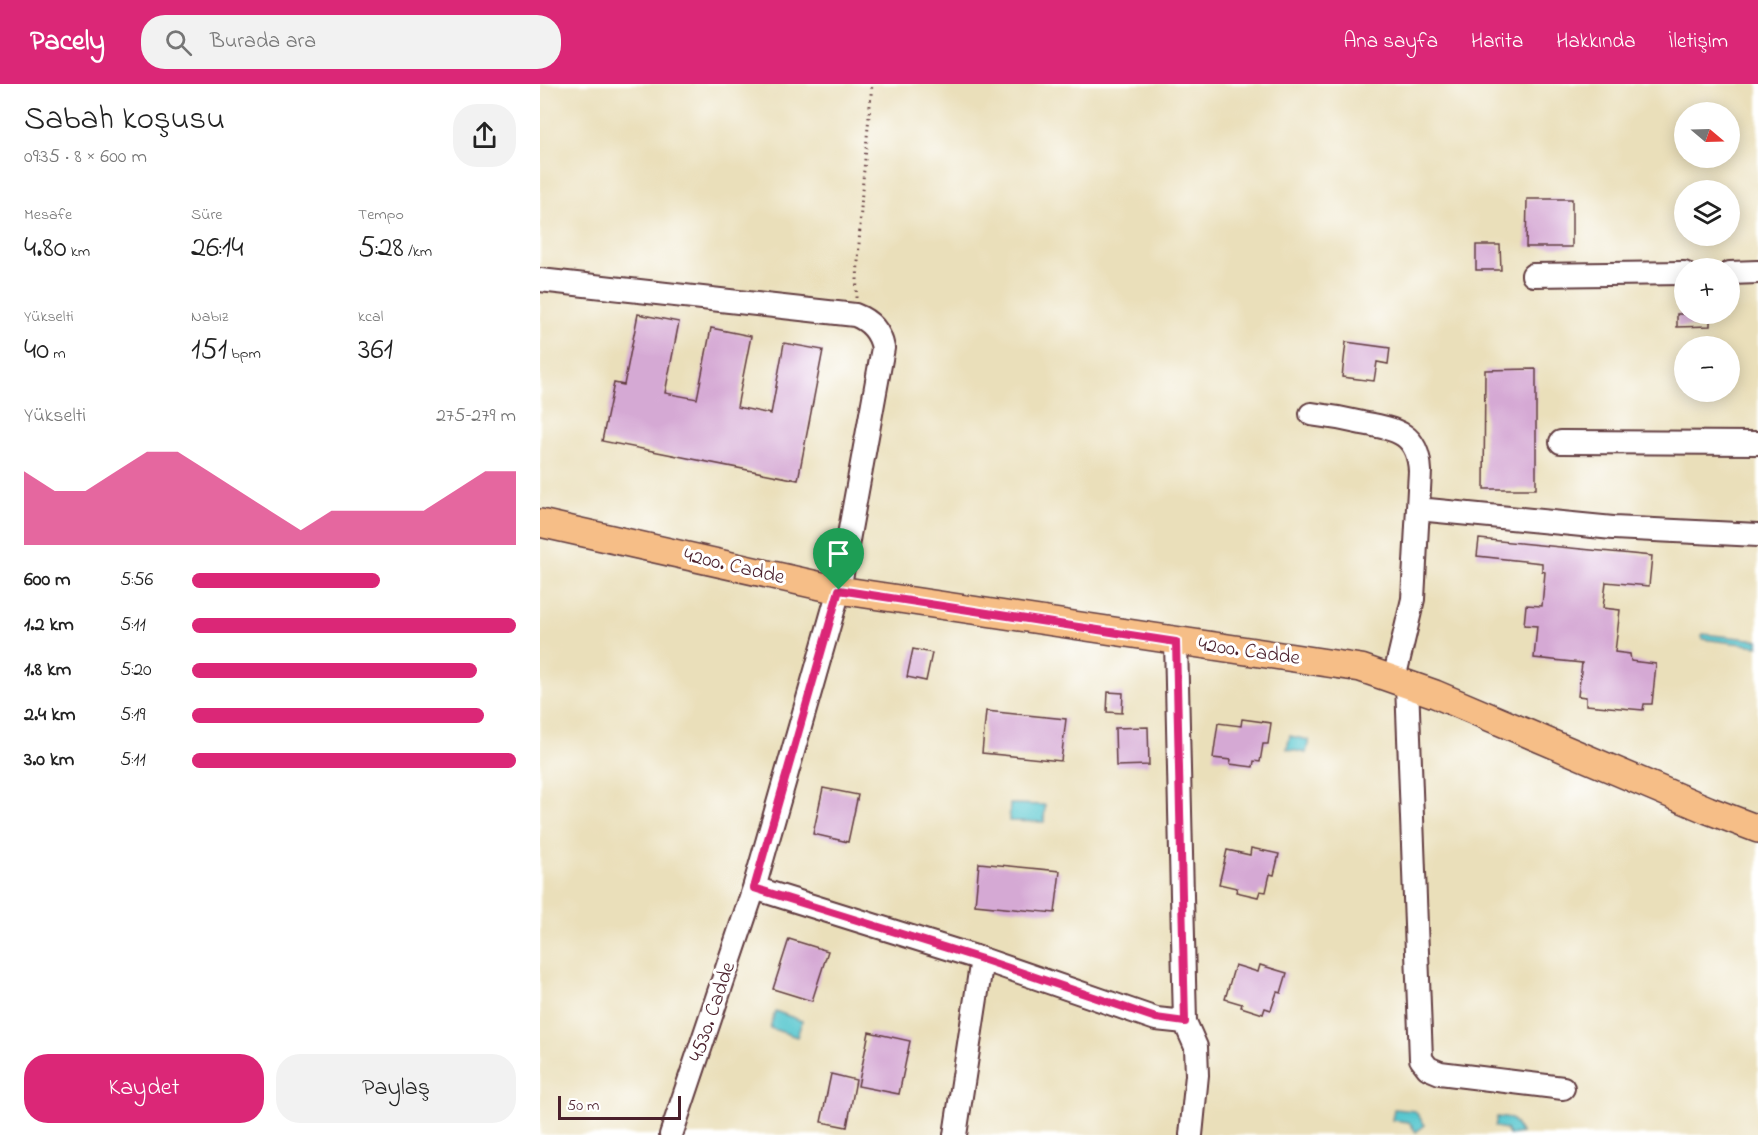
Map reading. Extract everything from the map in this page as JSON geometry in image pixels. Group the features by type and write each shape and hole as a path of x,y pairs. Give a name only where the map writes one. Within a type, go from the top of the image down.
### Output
{"main road":[{"name":"4200. Cadde","path":"540,523 839,590 1361,668 1435,694 1758,829"}],"street":[{"path":"1533,275 1674,273"},
{"path":"1740,273 1758,273"},
{"path":"540,279 855,315"},
{"name":"4530. Cadde","path":"671,1135 754,888 839,590 883,348 874,327 855,315"},
{"path":"1311,414 1394,429 1407,437 1420,461 1413,599 1400,682 1421,1059 1428,1068 1440,1073 1563,1088"},
{"path":"1561,442 1758,443"},
{"path":"1418,509 1613,528 1758,535"},
{"path":"1176,642 1185,1022 1196,1047 1197,1075 1191,1135"},
{"path":"754,888 982,959 1156,1018 1185,1022"},
{"path":"955,1135 982,959"}],"path":[{"path":"855,315 862,191 872,84"}],"water":[{"path":"1703,634 1758,640 1758,646 1703,639"},
{"path":"1290,736 1309,740 1306,753 1287,749"},
{"path":"1010,804 1045,805 1044,822 1009,821"},
{"path":"775,1011 802,1021 797,1037 770,1028"},
{"path":"1394,1109 1415,1111 1425,1125 1416,1132 1409,1122 1392,1120"},
{"path":"1497,1117 1512,1119 1521,1133 1509,1135 1506,1129 1495,1127"}],"building":[{"path":"1527,199 1572,199 1572,247 1526,247"},
{"path":"1476,245 1500,245 1501,270 1476,270"},
{"path":"638,314 679,322 665,393 697,399 711,328 751,336 737,407 771,414 784,343 823,350 798,480 602,441 614,383 624,385"},
{"path":"1677,324 1710,324 1710,326 1677,327"},
{"path":"1346,342 1390,348 1388,364 1377,362 1374,381 1342,377"},
{"path":"1536,369 1536,489 1484,489 1485,370"},
{"path":"1479,539 1652,556 1649,586 1606,582 1603,608 1620,610 1615,652 1630,654 1631,661 1656,664 1652,704 1644,704 1643,710 1586,705 1586,697 1578,696 1582,663 1534,658 1537,626 1524,625 1526,605 1542,606 1545,572 1542,571 1542,563 1477,556"},
{"path":"913,649 932,653 926,681 907,677"},
{"path":"1108,692 1123,693 1122,713 1107,712"},
{"path":"986,711 1066,719 1061,761 982,753"},
{"path":"1242,719 1271,723 1268,744 1263,744 1260,762 1254,761 1253,767 1230,764 1231,760 1213,758 1218,723 1241,726"},
{"path":"1148,727 1149,765 1116,766 1115,728"},
{"path":"823,788 858,795 848,842 813,834"},
{"path":"1251,848 1279,854 1274,875 1270,874 1266,892 1260,891 1258,897 1236,892 1237,888 1219,884 1227,850 1250,855"},
{"path":"979,863 1060,871 1055,913 975,905"},
{"path":"789,939 828,951 812,1001 773,989"},
{"path":"1235,965 1258,972 1260,965 1287,973 1281,993 1277,992 1271,1010 1265,1008 1263,1014 1225,999"},
{"path":"869,1032 910,1041 899,1094 858,1086"},
{"path":"831,1074 856,1080 847,1127 821,1122"}],"route":[{"path":"839,590 1176,642 1185,1022 1156,1018 982,959 754,888 839,590"}]}
